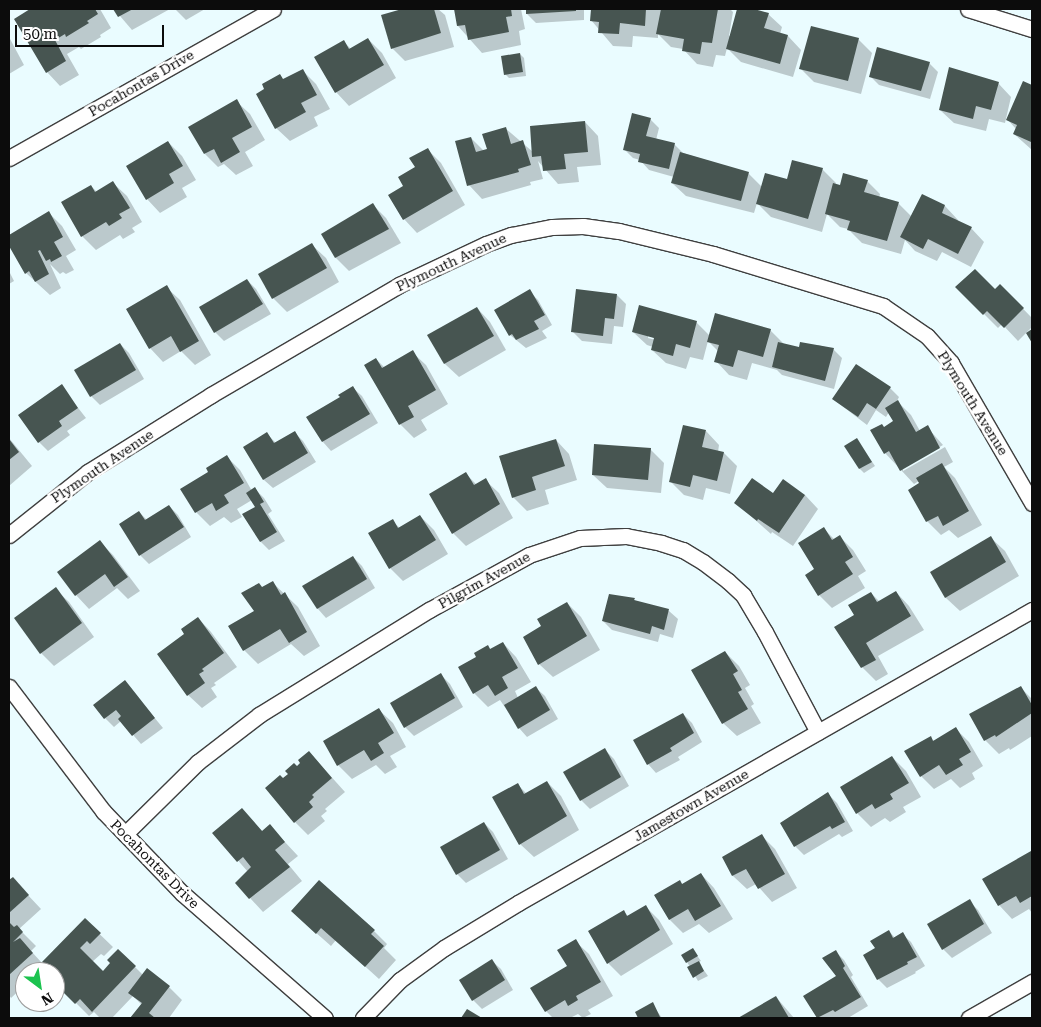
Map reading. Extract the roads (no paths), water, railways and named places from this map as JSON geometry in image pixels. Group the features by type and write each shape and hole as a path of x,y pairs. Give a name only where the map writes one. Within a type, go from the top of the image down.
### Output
{"street":[{"name":"Pocahontas Drive","path":"9,158 273,9"},
{"path":"968,9 1032,29"},
{"name":"Plymouth Avenue","path":"9,535 88,472 211,395 399,285 486,244 511,235 552,227 583,226 619,231 713,254 883,306 915,326 946,356 970,394 1032,503"},
{"name":"Pilgrim Avenue","path":"125,834 198,762 259,714 429,610 529,555 580,538 626,536 661,543 683,550 728,580 743,595 765,632 818,732"},
{"name":"Jamestown Avenue","path":"363,1018 400,980 444,948 518,903 1032,610"},
{"name":"Pocahontas Drive","path":"9,687 103,811 182,893 325,1018"},
{"path":"969,1018 1032,982"}]}
